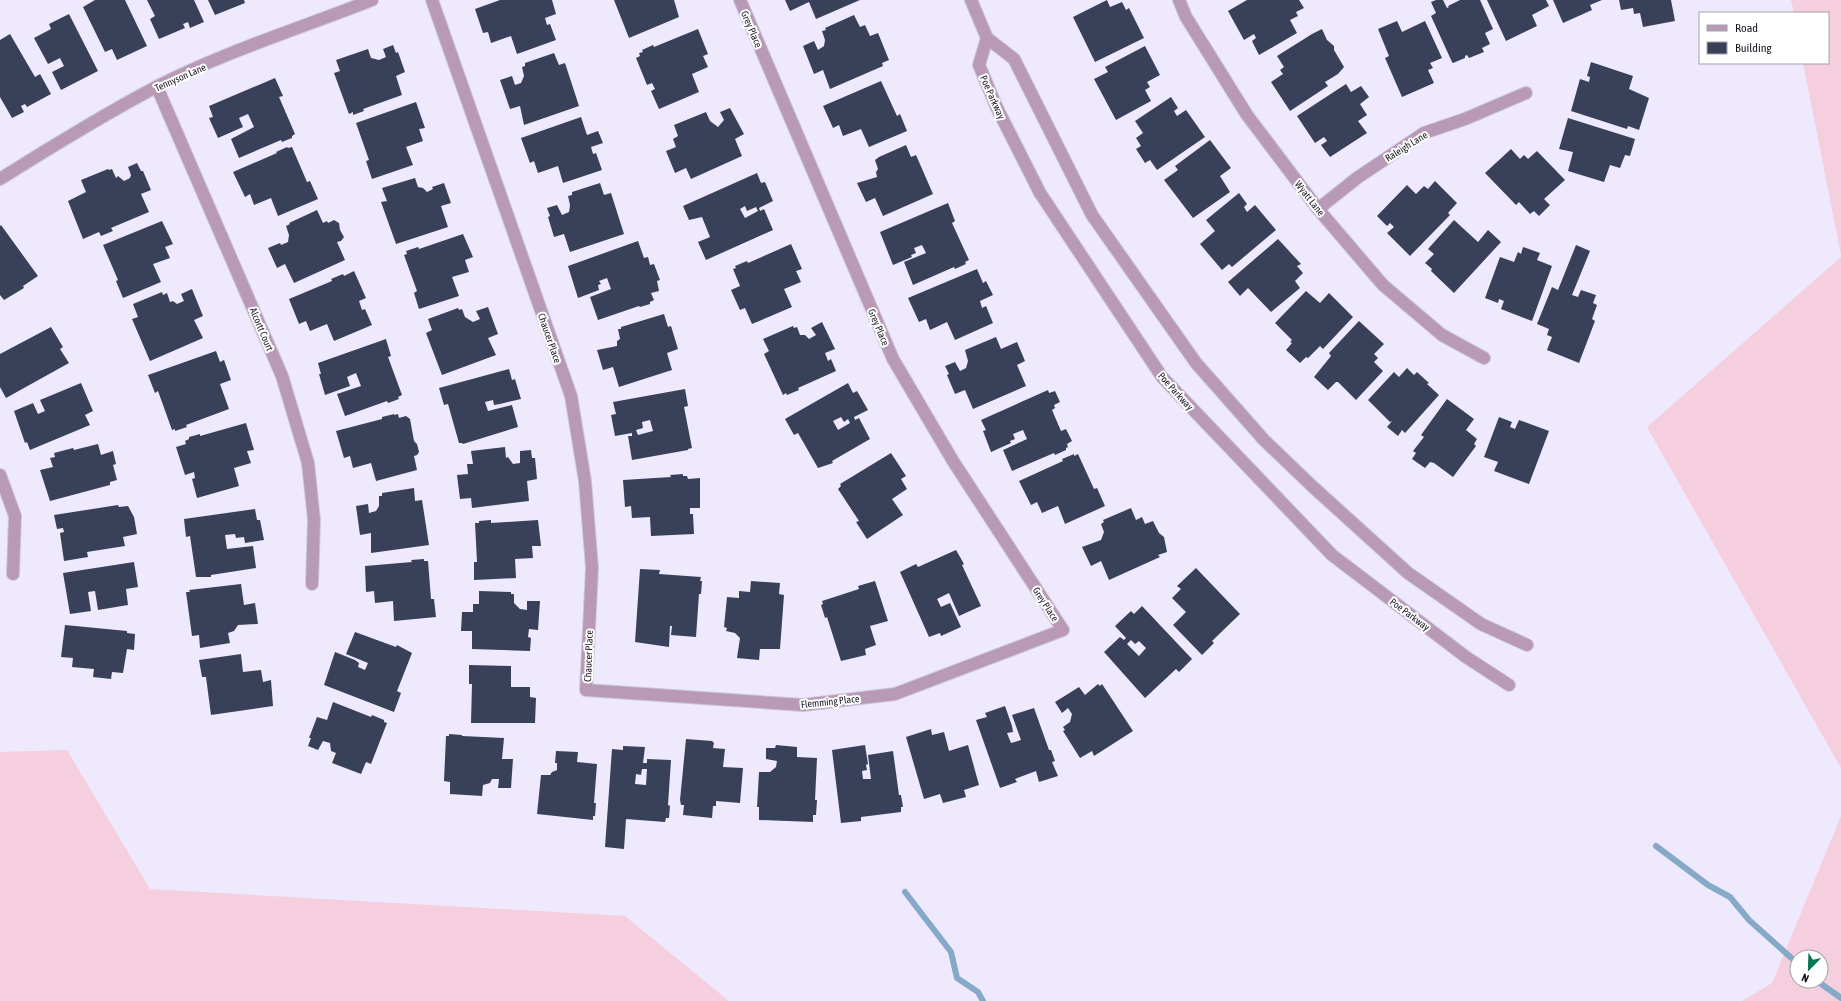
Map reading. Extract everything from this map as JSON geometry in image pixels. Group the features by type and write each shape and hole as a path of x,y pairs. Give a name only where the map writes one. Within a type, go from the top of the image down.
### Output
{"street":[{"name":"Tennyson Lane","path":"0,179 54,145 157,87 226,56 372,0"},
{"name":"Chaucer Place","path":"432,0 571,396 585,481 592,568 586,690"},
{"name":"Grey Place","path":"740,0 893,359 953,461 1063,630"},
{"path":"971,0 987,38 1014,59 1092,215 1196,363 1264,440 1312,486 1408,573 1481,624 1526,645"},
{"name":"Wyatt Lane","path":"1179,0 1186,17 1247,115 1318,209 1383,285 1442,335 1484,358"},
{"name":"Poe Parkway","path":"987,38 979,65 997,108 1029,174 1040,193 1162,377 1332,556 1466,657 1509,685"},
{"name":"Alcortt Court","path":"157,87 282,376 308,463 314,520 312,584"},
{"name":"Raleigh Lane","path":"1318,209 1357,178 1424,133 1465,119 1526,92"},
{"path":"0,475 15,516 13,574"},
{"name":"Flemming Place","path":"586,690 803,705 895,694 1063,630"}],"shaded area":[{"path":"1791,0 1841,0 1841,255 1803,64 1829,64 1829,12 1794,12"},
{"path":"1841,257 1841,768 1647,427"},
{"path":"67,750 150,889 625,916 729,1001 0,1001 0,752"},
{"path":"1841,816 1841,1001 1742,1001 1772,983"}],"building":[{"path":"95,0 125,0 147,46 117,60 112,49 105,52 83,7"},
{"path":"147,0 194,0 204,22 190,28 188,22 183,24 185,28 159,39 150,19 155,16"},
{"path":"208,0 244,0 245,3 215,15"},
{"path":"500,0 552,0 556,14 545,18 547,25 550,24 556,40 517,54 511,36 491,43 488,32 483,33 475,9"},
{"path":"614,0 674,0 679,17 629,38"},
{"path":"785,0 860,0 816,19 809,2 790,11"},
{"path":"1107,0 1110,7 1122,2 1126,10 1129,8 1144,38 1095,62 1073,17"},
{"path":"1247,0 1299,0 1304,8 1296,12 1298,16 1290,20 1297,33 1259,55 1252,41 1256,38 1254,34 1244,40 1228,11"},
{"path":"1443,0 1447,8 1460,0 1480,0 1493,29 1485,33 1490,44 1482,48 1484,52 1469,58 1467,55 1465,58 1453,63 1452,62 1431,16 1436,13 1431,2"},
{"path":"1487,0 1546,0 1549,6 1532,15 1537,26 1506,41"},
{"path":"1553,0 1602,0 1590,5 1592,10 1563,23"},
{"path":"1619,0 1671,0 1675,21 1643,27 1640,13 1634,14 1633,8 1621,10"},
{"path":"69,14 98,71 61,90 52,72 64,66 60,58 48,64 34,38 51,29 49,24"},
{"path":"854,15 860,27 865,25 870,36 878,33 889,60 882,63 883,66 830,89 823,70 814,74 803,46 814,41 818,50 824,46 825,40 822,31 826,30 825,28"},
{"path":"1397,21 1402,32 1425,21 1442,58 1430,63 1433,68 1428,70 1434,83 1402,97 1385,58 1389,56 1378,29"},
{"path":"698,29 708,54 703,56 708,67 692,74 699,92 659,109 651,91 655,89 652,83 647,85 636,58 640,56 639,53 643,52 642,50 653,45 654,47"},
{"path":"1322,29 1327,40 1334,46 1334,50 1344,67 1338,74 1325,82 1328,86 1290,111 1271,82 1283,74 1280,70 1284,67 1277,56"},
{"path":"10,34 35,77 40,74 51,94 27,107 25,104 21,106 24,112 12,118 0,97 0,40"},
{"path":"393,45 396,53 398,52 405,72 396,76 402,95 363,109 364,111 353,115 353,112 349,114 334,73 340,71 336,60 368,49 371,58 379,60 386,57 383,49"},
{"path":"1145,46 1160,75 1147,82 1150,87 1145,90 1151,101 1116,120 1094,79 1108,72 1105,67"},
{"path":"554,53 559,65 565,63 579,106 524,125 520,106 510,109 500,80 512,76 515,85 521,83 524,76 522,67 525,66 525,63"},
{"path":"1591,62 1633,76 1629,89 1649,98 1639,130 1628,126 1627,129 1571,111 1580,79 1589,82 1590,77 1587,76"},
{"path":"275,78 283,96 279,97 295,134 292,138 282,142 281,140 239,158 231,139 254,127 248,114 239,118 243,127 218,138 209,118 213,117 209,106"},
{"path":"881,81 897,116 900,114 907,131 869,147 861,129 843,136 839,125 833,128 823,106"},
{"path":"1346,84 1351,92 1361,86 1369,97 1360,104 1367,115 1358,121 1367,133 1330,157 1321,145 1327,141 1324,137 1315,143 1297,116"},
{"path":"1171,97 1178,108 1174,111 1177,116 1186,110 1205,137 1157,170 1150,160 1145,163 1136,149 1141,146 1136,138 1143,133 1135,121"},
{"path":"416,102 425,128 419,129 423,141 406,147 413,165 372,179 366,161 369,160 356,123"},
{"path":"730,108 744,134 735,139 742,156 691,179 686,168 675,173 666,151 676,147 673,139 678,136 674,125 706,112 710,121 718,127 724,120 720,112"},
{"path":"581,117 587,135 598,131 603,143 591,147 593,154 596,153 602,170 563,183 558,166 538,173 534,161 530,163 521,138"},
{"path":"1568,118 1635,139 1630,156 1625,155 1620,168 1610,165 1604,182 1568,171 1573,152 1559,149"},
{"path":"1210,140 1231,168 1220,176 1230,192 1193,218 1164,180 1178,170 1175,166"},
{"path":"906,145 911,157 916,155 933,194 883,216 875,198 866,202 857,183 877,177 876,172 878,169 875,160"},
{"path":"287,147 292,147 307,182 310,181 318,199 278,216 271,198 254,205 250,194 245,197 233,172 277,153 276,152"},
{"path":"1511,149 1520,159 1524,155 1528,159 1537,151 1565,180 1544,199 1550,205 1539,216 1534,211 1530,214 1519,202 1516,205 1485,173"},
{"path":"137,163 141,171 143,171 151,190 141,194 149,212 111,228 113,231 101,236 99,232 83,239 68,201 86,192 81,180 108,169 112,169 116,178 118,176 124,181 130,178 131,175 128,167"},
{"path":"757,173 761,183 765,182 773,201 759,208 760,211 764,209 773,230 706,260 698,242 710,237 702,217 689,220 683,206","holes":["745,206 747,211 756,207 758,211 745,218 740,209"]},
{"path":"415,178 418,187 423,188 427,192 433,189 432,187 444,183 451,203 441,206 448,227 396,244 381,202 387,201 382,188"},
{"path":"1435,181 1457,203 1448,213 1450,215 1410,256 1387,233 1394,227 1390,223 1387,226 1377,216 1407,185 1416,194 1424,186 1428,189"},
{"path":"600,183 604,195 611,193 624,234 570,252 564,234 554,237 547,208 557,205 562,215 569,212 570,205 568,196 572,195 572,192"},
{"path":"1239,193 1247,204 1244,207 1247,212 1255,205 1276,230 1232,267 1229,264 1222,270 1200,244 1215,231 1206,220"},
{"path":"948,203 955,221 952,223 969,260 965,262 966,264 955,269 954,267 913,285 904,262 926,253 922,245 914,248 916,253 911,255 912,257 893,265 880,232"},
{"path":"317,210 323,223 327,221 328,223 334,220 339,223 340,230 344,237 341,241 337,242 345,260 294,283 285,264 277,268 268,248 280,243 281,245 288,242 289,235 286,226 290,224 289,223"},
{"path":"1454,220 1478,242 1488,230 1501,242 1454,293 1431,271 1432,269 1425,263 1434,254 1428,249"},
{"path":"162,221 173,244 165,247 170,258 153,264 161,282 123,298 116,281 118,280 103,245"},
{"path":"1,225 38,276 23,286 24,288 4,300 0,295"},
{"path":"463,234 473,257 465,260 469,272 452,277 459,296 419,309 414,293 417,291 404,255 407,254 406,251 418,247 419,249"},
{"path":"1278,239 1301,264 1297,266 1303,273 1295,281 1300,288 1271,312 1248,288 1240,296 1228,282"},
{"path":"638,241 644,258 648,257 650,265 654,264 660,280 657,281 659,291 651,293 654,300 650,302 650,304 639,306 598,320 590,297 611,289 607,278 599,281 601,284 598,285 599,290 578,298 568,266"},
{"path":"791,244 802,269 796,271 801,282 784,289 792,307 752,324 745,308 740,310 731,290 740,286 733,269 736,268 735,266 747,261 748,263"},
{"path":"1576,245 1590,251 1572,295 1578,297 1581,290 1596,295 1593,303 1597,305 1592,319 1595,321 1579,363 1547,350 1552,337 1547,335 1549,329 1537,324 1552,287 1558,290"},
{"path":"1523,247 1540,253 1537,260 1552,266 1532,321 1501,309 1504,301 1499,299 1498,303 1485,298 1500,257 1514,262 1518,252 1521,254"},
{"path":"977,269 983,283 986,281 993,295 980,301 982,308 986,306 993,323 955,340 947,322 930,330 926,319 919,322 908,298"},
{"path":"354,271 366,298 359,301 362,310 365,309 372,325 334,341 327,324 310,331 306,321 299,324 289,299 332,281 331,279 343,274 344,276"},
{"path":"192,289 203,316 194,320 203,338 150,361 132,319 138,317 133,304 162,292 163,295 167,293 170,302 173,301 177,304 184,301 181,294"},
{"path":"1306,291 1320,303 1329,293 1353,317 1323,349 1320,346 1308,358 1306,357 1300,363 1286,350 1292,343 1290,342 1292,340 1275,323"},
{"path":"488,307 498,334 488,338 496,355 442,375 426,333 432,330 428,319 458,308 459,310 462,309 465,317 473,322 480,319 476,311"},
{"path":"664,314 668,327 671,326 678,349 667,353 672,370 619,387 613,367 603,370 597,350 617,346 617,341 620,339 618,329 621,329 621,327"},
{"path":"1359,321 1384,344 1374,354 1378,358 1374,362 1383,371 1356,400 1338,382 1336,382 1328,390 1314,377 1331,356 1329,353"},
{"path":"822,322 835,349 825,353 828,361 831,359 836,371 798,388 799,390 783,395 764,354 769,351 763,339 793,326 794,328 797,327 800,335 805,335 809,339 816,335 811,328"},
{"path":"51,327 63,347 60,349 69,363 6,398 0,387 0,354"},
{"path":"996,337 1001,349 1017,342 1025,361 1017,365 1026,386 973,409 965,390 955,394 945,366 955,362 960,371 966,368 968,361 965,350"},
{"path":"386,339 391,356 388,357 402,395 398,397 399,399 388,403 387,401 345,416 337,394 361,386 356,373 347,377 350,386 325,395 319,374 321,374 318,363"},
{"path":"216,351 220,362 224,360 231,380 220,384 229,409 186,425 187,427 175,431 175,429 172,430 158,391 155,393 148,375"},
{"path":"1407,368 1414,375 1417,372 1439,395 1405,433 1402,430 1398,436 1387,427 1392,421 1390,422 1368,400 1394,372 1399,377"},
{"path":"509,369 512,380 515,379 521,399 494,405 493,400 485,402 488,411 512,405 518,427 463,444 459,443 448,404 444,405 439,388"},
{"path":"81,383 93,411 85,415 90,425 30,450 27,442 25,443 14,411 33,403 38,414 45,411 40,400"},
{"path":"848,383 853,393 857,391 868,410 854,417 855,420 859,418 870,439 832,461 833,463 818,468 798,433 794,435 785,419","holes":["841,417 844,422 848,419 850,423 838,430 833,421"]},
{"path":"685,389 688,406 684,407 692,448 632,460 628,436 632,436 632,433 615,436 611,415 616,414 613,402","holes":["650,420 653,431 638,435 636,430 643,428 642,422"]},
{"path":"1048,390 1049,393 1055,391 1060,402 1054,405 1055,408 1052,410 1061,431 1066,429 1072,441 1067,444 1068,447 1066,450 1055,455 1054,453 1012,471 1003,450 1027,439 1023,430 1013,434 1015,439 1010,441 1011,443 991,452 983,431 986,430 981,420"},
{"path":"1447,399 1474,419 1466,430 1477,439 1474,444 1476,446 1453,477 1434,463 1430,462 1425,468 1412,459 1416,453 1413,451 1424,437 1421,435"},
{"path":"398,414 399,418 406,416 410,419 414,441 417,444 419,452 414,456 417,470 376,481 371,463 353,468 350,456 344,458 336,431 382,419 382,417"},
{"path":"1499,417 1512,422 1510,427 1515,429 1519,420 1549,431 1529,484 1494,471 1498,462 1484,457"},
{"path":"246,423 254,450 247,451 251,463 234,468 239,486 197,498 192,479 195,478 194,472 185,475 176,447 186,444 185,441 189,439 189,437 200,434 200,436"},
{"path":"98,444 101,455 113,451 116,464 113,465 117,480 110,482 110,485 50,501 40,470 53,467 50,458 55,457 54,453"},
{"path":"505,447 506,458 508,457 513,464 520,463 520,451 531,450 532,458 535,458 537,479 527,481 529,501 472,508 471,498 460,499 457,475 468,474 467,464 473,464 471,451"},
{"path":"891,453 906,476 901,479 907,489 892,499 903,515 867,539 856,522 859,521 838,489 841,486 840,484"},
{"path":"1074,454 1074,456 1078,454 1094,489 1097,488 1105,506 1065,524 1058,506 1042,513 1037,502 1031,505 1019,481 1063,461 1062,459"},
{"path":"683,474 683,476 687,476 688,479 700,478 700,508 690,508 690,514 693,514 694,534 651,536 650,517 632,518 631,506 625,507 623,480 671,477 670,475"},
{"path":"414,488 415,501 422,500 429,545 371,553 371,533 360,535 356,506 368,504 369,513 376,511 379,506 379,496 382,496 382,493"},
{"path":"118,505 119,507 128,506 134,517 137,534 123,537 125,546 87,552 88,557 64,561 60,533 64,532 63,528 57,529 54,515"},
{"path":"1131,508 1136,520 1142,517 1145,524 1153,521 1159,533 1164,537 1167,552 1158,555 1160,557 1109,580 1101,561 1091,566 1082,547 1101,540 1104,532 1101,524 1104,522 1103,520"},
{"path":"255,509 257,520 260,520 264,540 245,543 244,537 236,538 235,534 225,535 227,549 253,546 256,568 211,575 211,577 196,577 190,536 186,537 184,519"},
{"path":"491,520 491,523 538,520 541,546 532,546 533,558 515,559 516,578 474,580 474,562 477,562 475,523 479,523 479,521"},
{"path":"956,550 964,564 962,565 981,606 959,616 949,593 937,599 941,607 950,603 961,627 941,636 940,633 929,637 900,572 916,564 918,567"},
{"path":"424,559 424,561 428,561 431,599 434,599 436,617 394,621 393,601 375,603 374,591 366,592 365,566 412,562 411,560"},
{"path":"134,562 138,587 126,589 128,605 98,610 95,591 88,592 91,611 70,614 63,573"},
{"path":"1196,568 1240,614 1212,641 1214,643 1202,655 1173,625 1186,612 1172,598 1181,589 1177,586"},
{"path":"640,569 660,570 659,574 701,577 701,594 699,594 696,637 671,635 672,626 670,626 669,647 635,642"},
{"path":"751,581 780,583 779,594 784,595 780,649 760,649 759,660 737,658 740,638 735,633 726,631 727,628 724,627 727,597 739,598 739,591 750,592"},
{"path":"875,581 888,621 870,626 876,645 865,649 866,655 841,661 827,617 825,618 821,605 823,604 822,601 859,589 858,586"},
{"path":"241,584 244,605 255,603 258,624 238,625 234,631 228,633 230,643 200,648 199,635 192,636 186,592 190,592 189,590"},
{"path":"479,591 511,592 511,594 514,594 514,603 520,609 527,610 527,601 540,601 538,630 529,629 528,637 531,638 530,651 472,649 472,631 461,631 462,612 473,612 473,604 479,604"},
{"path":"1142,606 1192,659 1179,672 1176,669 1145,698 1104,652 1120,637 1124,640 1126,638 1115,626 1131,611 1134,614","holes":["1131,640 1135,644 1139,641 1146,648 1139,656 1127,644"]},
{"path":"65,625 127,631 127,633 135,634 134,650 127,649 123,673 112,672 111,679 93,677 94,669 72,667 73,658 61,657"},
{"path":"355,632 396,647 397,645 412,653 397,691 401,693 394,712 324,685 335,652 355,660 359,663 358,667 365,670 368,663 346,654"},
{"path":"241,654 243,672 261,670 263,682 271,680 273,706 211,715 206,677 202,677 199,660"},
{"path":"469,665 511,666 511,687 530,687 530,697 536,698 535,723 471,723 472,684 469,684"},
{"path":"1098,684 1100,686 1102,684 1133,731 1094,756 1092,751 1080,758 1063,731 1065,730 1063,727 1070,722 1072,714 1068,708 1062,713 1055,702 1079,687 1085,695"},
{"path":"333,702 371,717 372,715 384,720 384,722 387,723 371,764 366,762 361,774 332,763 336,753 331,751 330,743 323,741 318,750 308,746 311,738 309,738 317,717 327,720"},
{"path":"1005,706 1013,732 1007,733 1011,743 1021,740 1012,715 1034,708 1049,750 1051,750 1055,761 1052,762 1058,776 1039,782 1036,771 1015,779 1017,782 1000,788 976,720 987,717 985,713"},
{"path":"931,729 932,735 944,732 949,751 968,745 979,785 964,790 966,797 943,803 940,794 924,799 906,737"},
{"path":"449,734 504,738 502,759 513,759 511,788 498,788 499,779 492,779 490,783 483,785 482,796 450,794 450,782 444,781 446,736 449,736"},
{"path":"686,739 712,741 714,743 713,748 725,749 723,767 743,768 740,803 716,801 716,806 713,806 712,818 683,815 684,805 681,805 680,800"},
{"path":"776,745 797,747 797,757 817,758 815,800 817,800 816,815 813,815 813,822 759,820 759,807 757,807 759,772 770,772 776,767 777,761 766,759 766,748 775,748"},
{"path":"865,745 868,764 866,765 867,770 862,771 863,779 871,779 868,755 893,751 899,795 901,795 903,807 901,807 901,812 861,817 861,821 841,823 832,750"},
{"path":"623,746 645,747 643,763 647,763 647,759 671,760 668,805 670,806 669,818 666,818 665,822 626,819 624,849 605,847 612,749 623,750","holes":["642,769 647,769 646,785 635,784 636,774 641,775"]},
{"path":"556,751 578,752 577,762 597,764 594,803 596,803 595,816 593,816 593,820 537,814 541,775 550,775 552,772 557,770 557,763 555,763"}],"waterway":[{"path":"1656,846 1708,885 1730,897 1749,920 1789,956"},
{"path":"905,892 951,952 957,978 978,992 983,1001"},
{"path":"1828,989 1841,998"}]}
